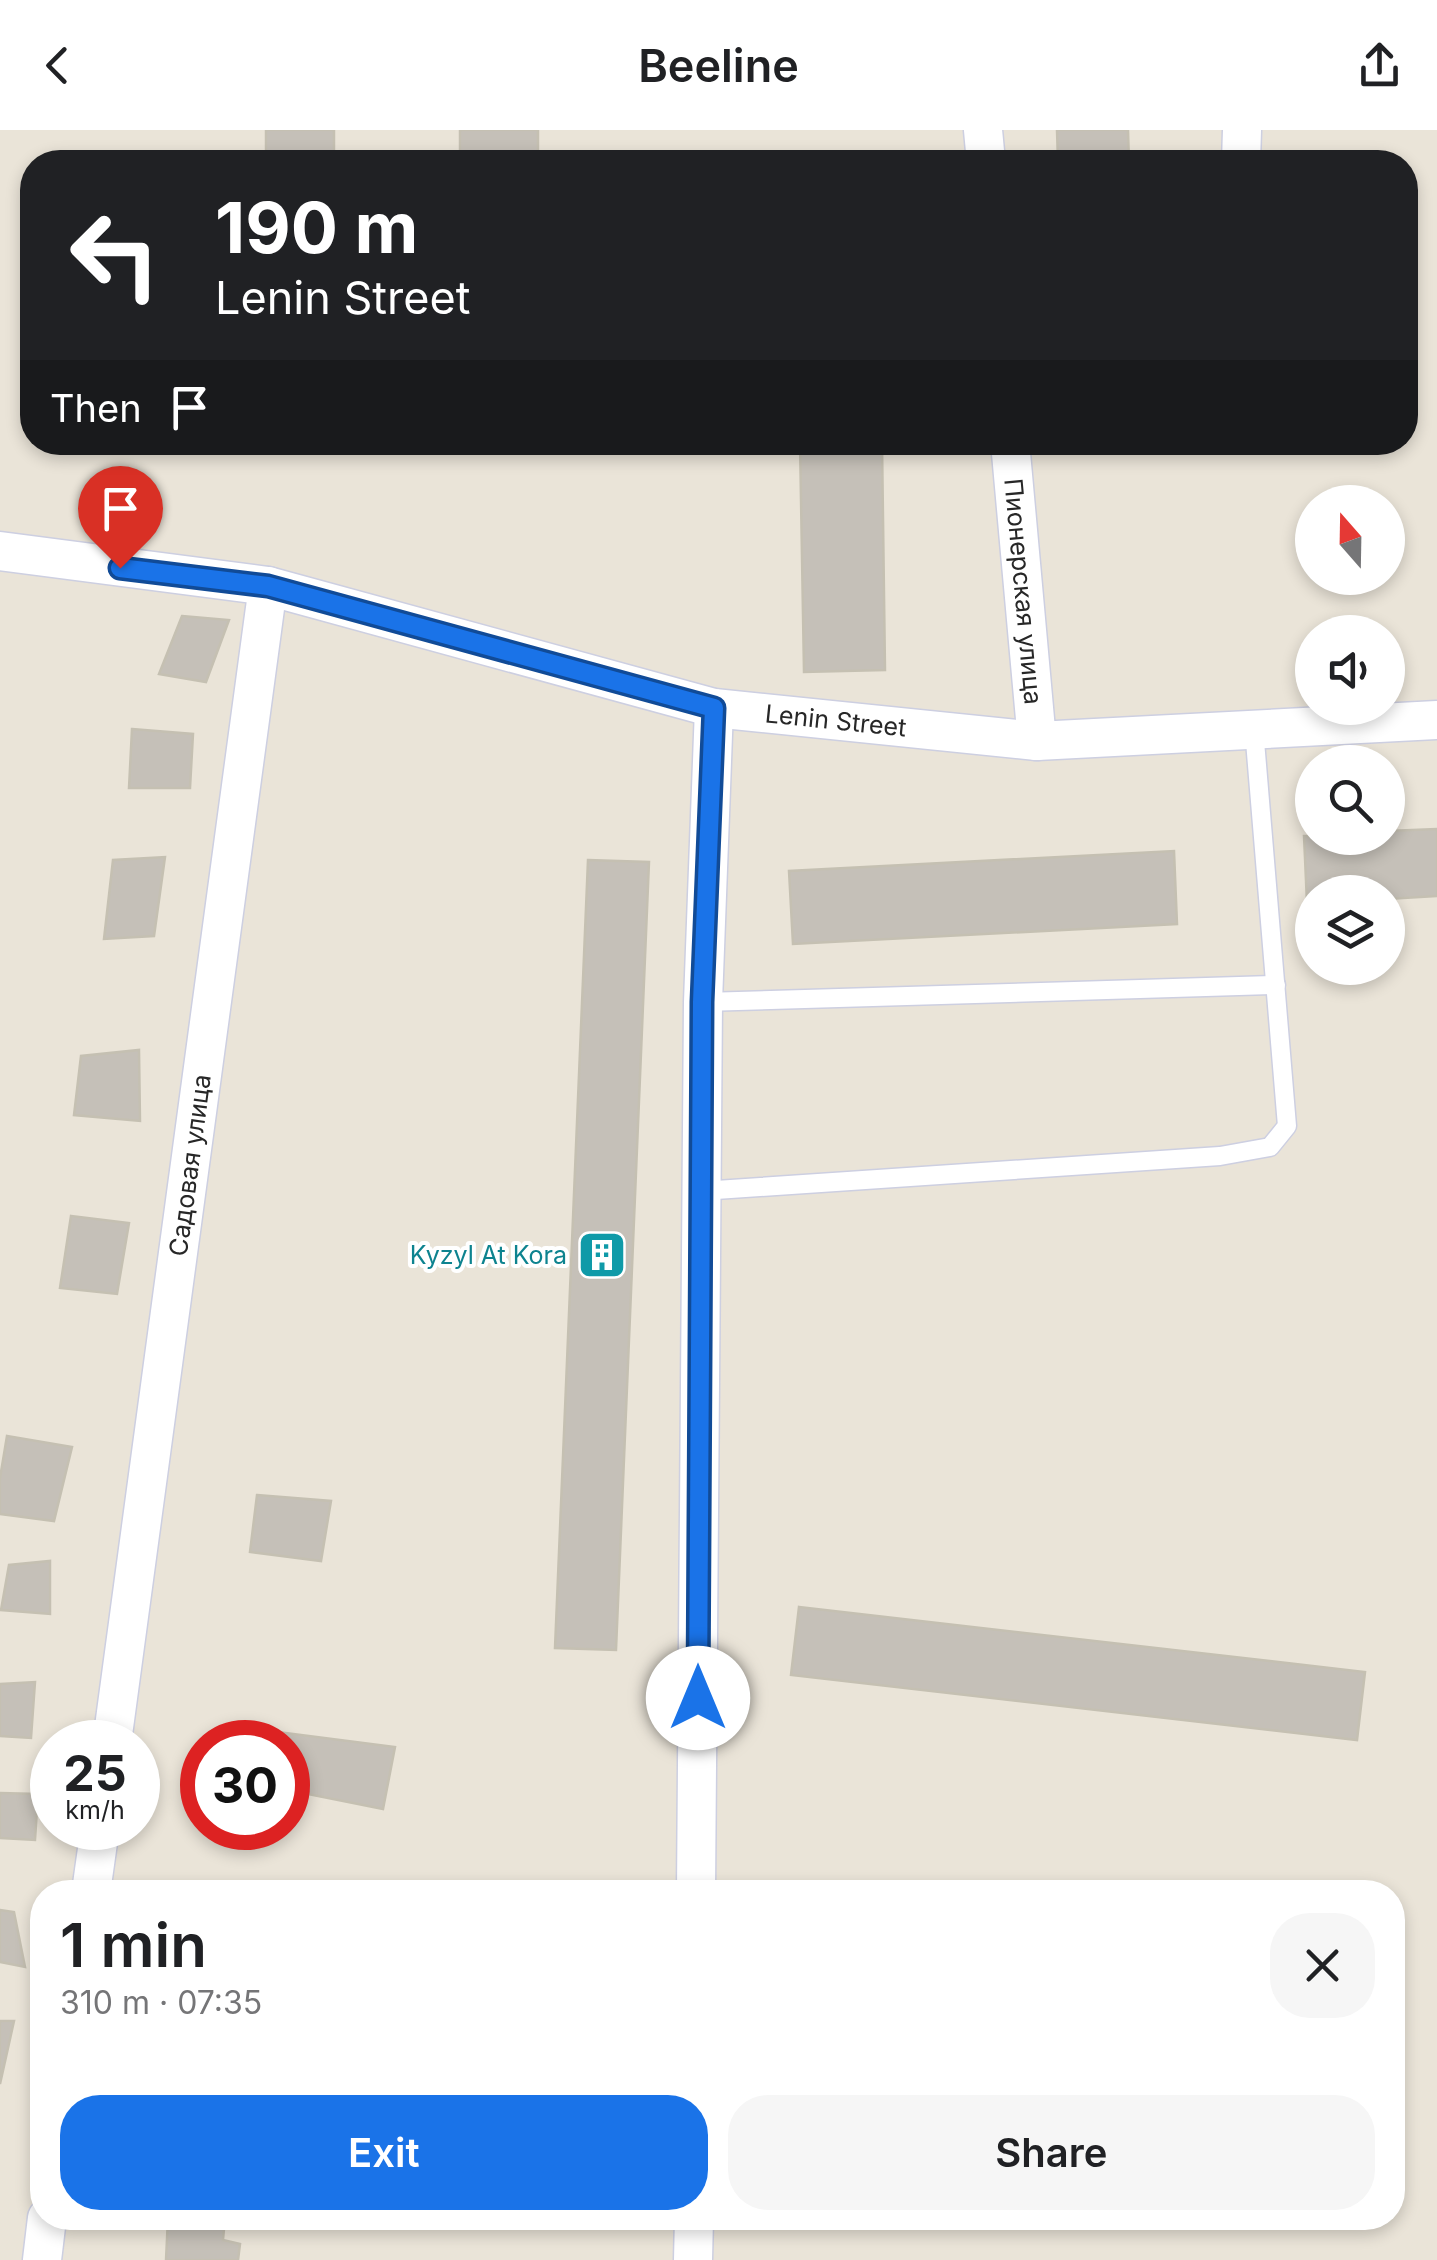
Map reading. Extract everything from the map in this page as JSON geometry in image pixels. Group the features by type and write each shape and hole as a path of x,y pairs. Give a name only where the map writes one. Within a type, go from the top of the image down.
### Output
{"street":[{"name":"Пионерская улица","path":"1011,455 1037,741"},
{"name":"Lenin Street","path":"3,554 268,586 714,708 1037,741 1437,720"},
{"name":"Садовая улица","path":"115,1720 268,586"},
{"path":"696,1880 702,1002 714,708"},
{"path":"94,1880 97,1850"},
{"path":"42,2260 46,2230"},
{"path":"693,2260 694,2230"}],"lane":[{"path":"701,1191 1220,1156 1270,1147 1288,1126 1254,730"},
{"path":"702,1002 1276,985"}],"building":[{"path":"266,130 334,130 334,150 266,150"},
{"path":"460,130 538,130 538,150 460,150"},
{"path":"1057,130 1128,130 1129,150 1058,150"},
{"path":"800,455 882,455 885,670 804,672"},
{"path":"182,616 229,620 206,682 159,674"},
{"path":"132,729 193,734 190,788 129,788"},
{"path":"1437,829 1437,896 1405,898 1405,875 1306,875 1305,855 1405,855 1405,830"},
{"path":"1174,851 1177,924 793,944 789,871"},
{"path":"165,857 154,936 104,939 113,860"},
{"name":"Kyzyl At Kora","path":"588,860 649,862 616,1650 555,1648"},
{"path":"139,1050 140,1121 74,1115 81,1056"},
{"path":"71,1216 129,1223 117,1294 60,1288"},
{"path":"7,1436 72,1447 54,1521 0,1514 0,1478"},
{"path":"257,1495 331,1501 321,1561 250,1552"},
{"path":"50,1561 50,1614 1,1610 9,1565"},
{"path":"799,1607 1365,1672 1357,1740 791,1675"},
{"path":"35,1682 30,1738 0,1736 0,1684"},
{"path":"310,1736 395,1747 383,1809 310,1794"},
{"path":"0,1793 30,1794 30,1840 0,1838"},
{"path":"0,1910 14,1912 25,1967 0,1962"},
{"path":"0,2021 14,2021 0,2084"},
{"path":"167,2230 224,2230 223,2240 240,2244 238,2260 166,2260"}],"place":[{"name":"Kyzyl At Kora","path":"602,1255"}],"route":[{"path":"120,568 268,586 714,708 702,1002 698,1698"}]}
